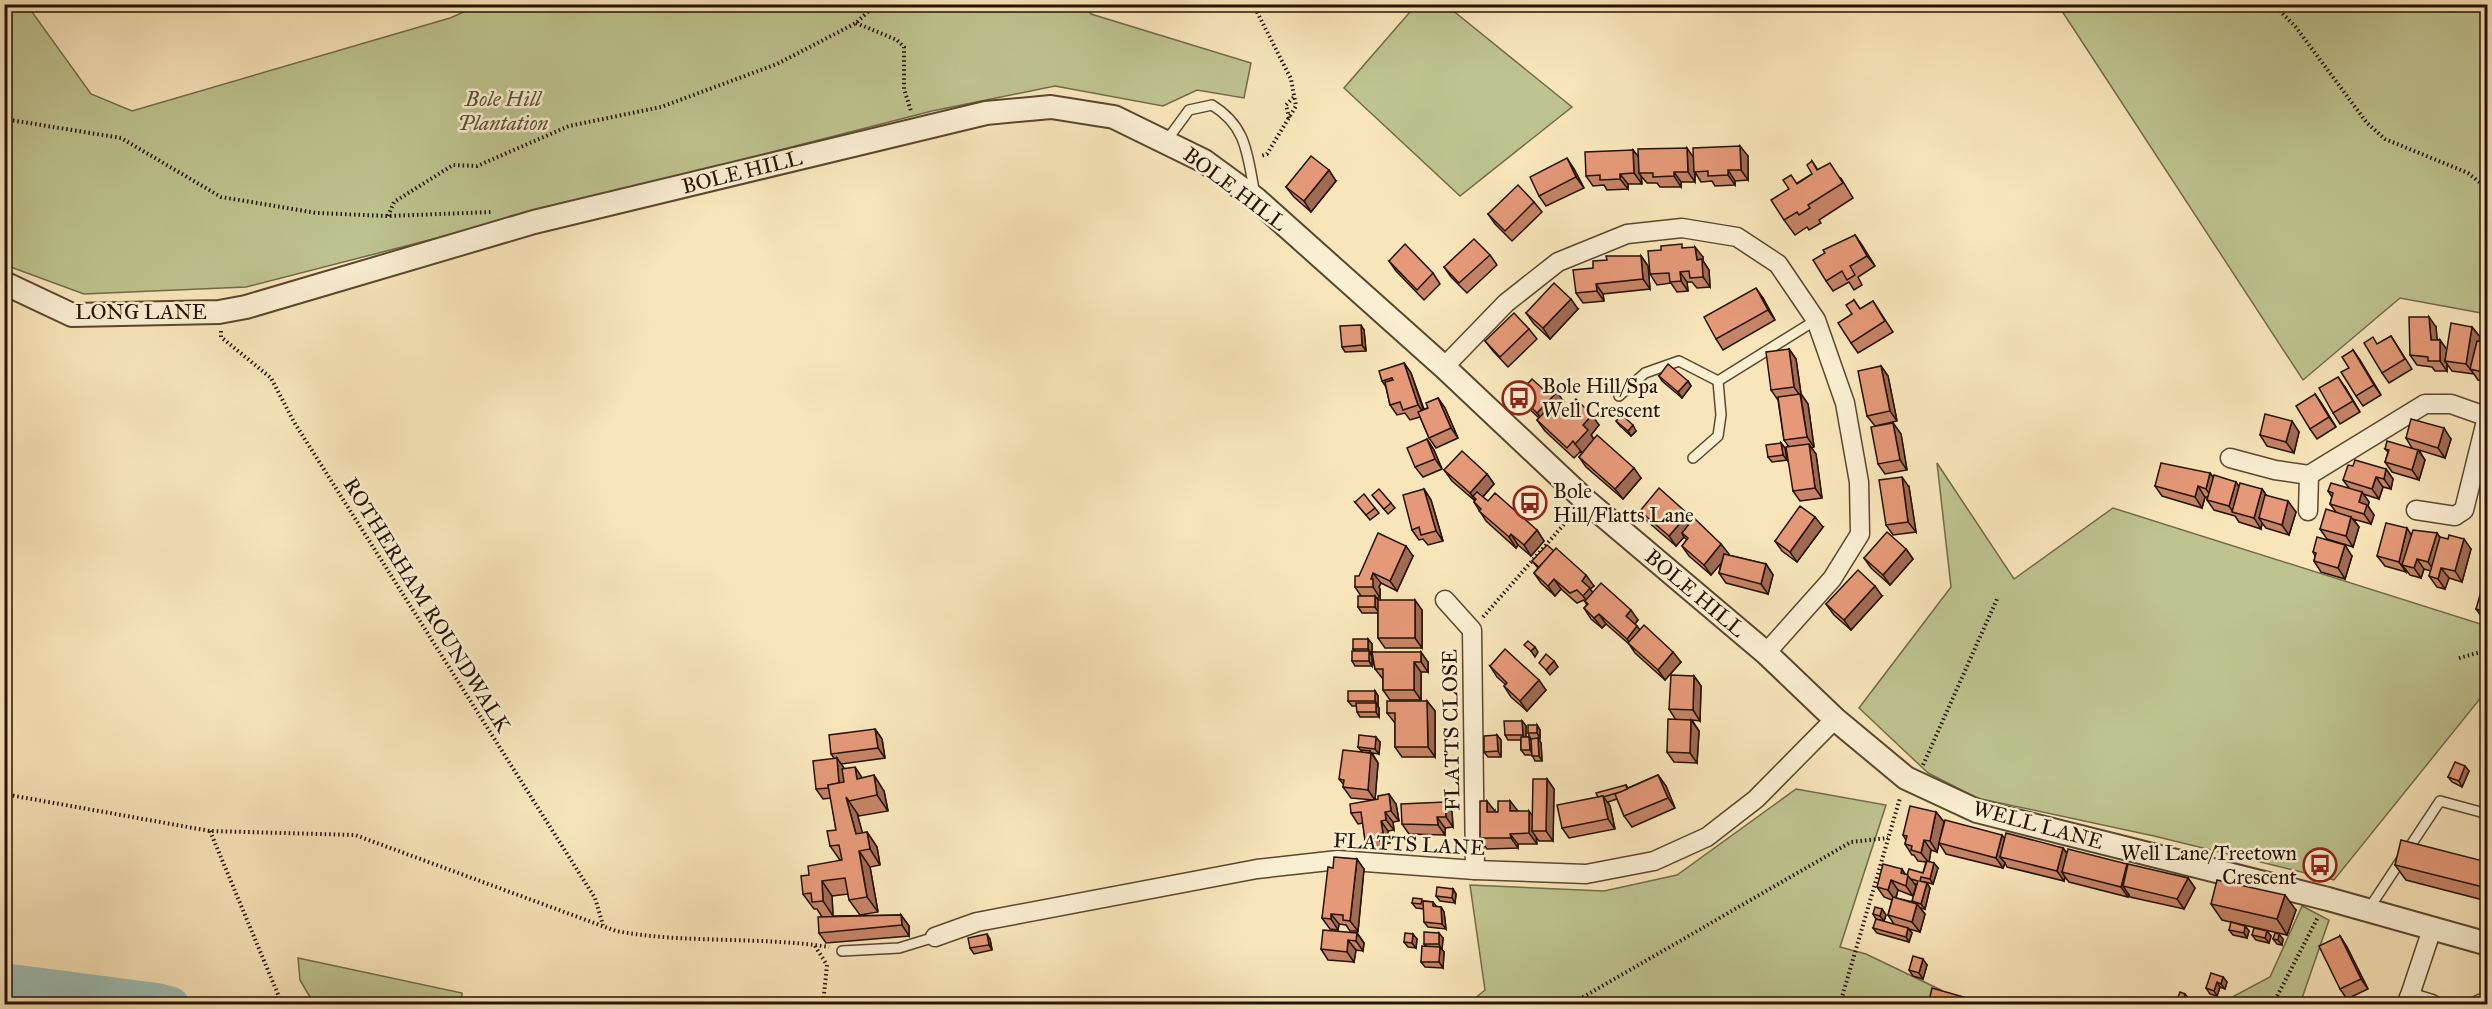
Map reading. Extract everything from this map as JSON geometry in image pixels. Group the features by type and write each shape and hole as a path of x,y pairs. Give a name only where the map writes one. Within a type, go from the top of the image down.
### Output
{"street":[{"name":"BOLE HILL","path":"246,307 534,222 986,113 1051,107 1114,117 1167,140 1204,161 1256,199 1444,367 1585,500 1766,653 1835,719 1910,780"},
{"path":"1444,367 1506,303 1558,262 1627,234 1682,228 1737,237 1778,264 1816,320 1845,403 1859,482 1860,534 1832,579 1766,653"},
{"name":"LONG LANE","path":"4,283 72,315 219,312 246,307"},
{"path":"2230,458 2275,470 2309,475 2425,404 2451,404 2487,417 2464,510 2455,516 2416,510"},
{"path":"2308,510 2309,475"},
{"name":"FLATTS CLOSE","path":"1445,600 1472,630 1475,870"},
{"name":"FLATTS LANE","path":"935,937 977,922 1257,869 1338,860 1475,870 1586,874 1654,861 1716,831 1756,799 1835,719"},
{"name":"WELL LANE","path":"1910,780 1977,810 2328,899 2367,912 2487,944"},
{"path":"2432,928 2408,1001 2432,1005"},
{"path":"2480,1005 2487,1002"}],"lane":[{"path":"1167,140 1189,110 1212,105 1230,116 1242,136 1256,199"},
{"path":"1718,381 1816,320"},
{"path":"1619,396 1645,373 1678,361 1718,381"},
{"path":"1693,458 1718,436 1720,415 1718,381"},
{"path":"2367,912 2440,801 2487,814"},
{"path":"842,951 899,948 935,937"}],"path":[{"path":"388,216 394,202 453,165 477,166 569,126 661,107 777,64 856,23 876,4"},
{"path":"1248,160 1267,154 1296,106 1291,79 1253,4"},
{"path":"2273,4 2295,26 2367,123 2385,139 2468,173 2487,189"},
{"path":"856,23 897,40 904,47 904,89 918,129"},
{"path":"1288,118 1286,105 1294,96"},
{"path":"4,119 121,138 221,197 317,213 388,216 494,212"},
{"name":"ROTHERHAM ROUNDWALK","path":"219,312 221,337 271,378 294,422 595,898 603,925"},
{"path":"1472,630 1585,500"},
{"path":"1840,1005 1888,838 1910,780 1997,599"},
{"path":"2459,658 2487,650"},
{"path":"4,794 210,831 355,834 616,931 650,937 792,941 842,951"},
{"path":"210,831 282,1005"},
{"path":"1571,1005 1851,842 1888,838"},
{"path":"2273,1005 2328,899"},
{"path":"814,945 827,965 823,1005"}],"green space":[{"name":"Bole Hill Plantation","path":"482,4 1086,5 1091,14 1251,63 1244,98 1197,90 1163,106 1055,86 932,111 246,287 84,294 5,265 4,5 27,5 91,94 132,111 450,18"},
{"path":"1416,5 1446,5 1572,107 1460,196 1344,88"},
{"path":"2058,5 2487,5 2487,314 2400,298 2303,380"},
{"path":"1937,463 2014,579 2113,508 2487,626 2487,690 2334,880 2154,836 1977,798 1928,773 1859,708 1951,587"},
{"path":"1796,789 1886,805 1840,947 1866,954 1941,990 1936,1004 1468,1004 1485,990 1470,885 1604,891 1677,875"},
{"path":"2302,906 2329,920 2300,1004 2228,1004 2234,996 2270,977"},
{"path":"298,958 462,993 461,1004 314,1004 300,980"}],"building":[{"path":"1740,146 1741,170 1728,170 1728,175 1708,176 1708,171 1694,172 1693,148"},
{"path":"1687,148 1688,172 1674,172 1674,176 1653,177 1653,173 1639,173 1638,149"},
{"path":"1633,150 1634,173 1620,174 1620,179 1600,180 1600,175 1586,176 1585,152"},
{"path":"1311,156 1329,170 1304,201 1286,187"},
{"path":"1567,158 1576,177 1539,196 1530,177"},
{"path":"1812,161 1817,170 1830,163 1843,183 1808,205 1810,208 1799,215 1797,212 1784,220 1771,200 1789,189 1783,180 1791,175 1797,184 1812,174 1807,165"},
{"path":"1518,185 1534,202 1505,231 1488,214"},
{"path":"1855,235 1867,256 1850,266 1855,275 1847,280 1842,271 1826,281 1813,260 1825,253 1823,250"},
{"path":"1474,239 1490,255 1459,283 1444,267"},
{"path":"1405,244 1433,273 1417,290 1389,261"},
{"path":"1682,244 1682,248 1695,247 1697,260 1702,259 1703,277 1690,278 1689,271 1680,272 1681,281 1670,282 1669,273 1650,274 1648,251 1661,250 1661,246"},
{"path":"1606,256 1641,256 1643,279 1596,284 1597,291 1576,293 1573,270 1593,268 1593,261 1607,260"},
{"path":"1554,283 1571,299 1543,328 1526,313"},
{"path":"1756,288 1768,310 1716,339 1704,317"},
{"path":"1854,300 1860,309 1873,301 1885,321 1851,343 1838,323 1852,314 1846,305"},
{"path":"1514,313 1529,329 1500,357 1485,341"},
{"path":"2409,317 2429,317 2431,340 2440,340 2440,361 2428,361 2428,357 2410,355"},
{"path":"2451,323 2472,327 2466,364 2445,361"},
{"path":"1361,325 1362,345 1342,347 1340,326"},
{"path":"2391,336 2405,359 2382,373 2364,343 2373,337 2377,344"},
{"path":"2477,341 2487,343 2487,373 2470,369"},
{"path":"1789,349 1794,387 1771,390 1766,352"},
{"path":"2353,350 2374,385 2356,396 2341,372 2349,368 2342,357"},
{"path":"1404,363 1418,405 1403,410 1400,402 1390,405 1385,382 1393,380 1392,378 1382,381 1379,371"},
{"path":"1668,364 1688,381 1678,392 1659,376"},
{"path":"1881,366 1890,411 1867,416 1858,371"},
{"path":"2338,377 2353,401 2333,413 2319,388"},
{"path":"1532,379 1543,389 1548,383 1557,392 1537,413 1518,394"},
{"path":"1800,394 1807,437 1784,440 1778,397"},
{"path":"2315,394 2329,417 2310,429 2296,406"},
{"path":"1438,398 1451,428 1429,438 1418,412 1428,408 1426,403"},
{"path":"1576,399 1592,415 1583,425 1588,430 1575,444 1573,441 1567,448 1537,420 1556,400 1566,410"},
{"path":"2265,414 2292,421 2286,442 2260,435"},
{"path":"1622,415 1633,425 1628,431 1616,421"},
{"path":"2411,419 2444,428 2438,448 2406,438"},
{"path":"1893,423 1900,460 1878,464 1871,427"},
{"path":"1597,435 1634,468 1615,489 1579,457"},
{"path":"1427,439 1435,459 1415,467 1407,448"},
{"path":"2387,441 2418,450 2412,470 2385,462 2389,450 2385,449"},
{"path":"1781,443 1783,455 1768,457 1766,445"},
{"path":"1809,444 1815,488 1793,491 1786,447"},
{"path":"2487,446 2487,464 2483,462"},
{"path":"1462,451 1487,474 1470,493 1444,470"},
{"path":"2355,460 2386,469 2384,479 2376,477 2372,489 2343,480 2348,465 2353,466"},
{"path":"2161,463 2210,473 2206,489 2198,486 2195,497 2155,486"},
{"path":"2214,475 2236,482 2229,506 2207,500"},
{"path":"1902,477 1908,522 1886,525 1879,480"},
{"path":"2240,483 2262,489 2254,518 2232,512"},
{"path":"2331,483 2362,492 2359,502 2367,505 2364,514 2330,504 2333,493 2328,491"},
{"path":"1659,488 1688,514 1669,536 1640,511"},
{"path":"1379,489 1391,503 1384,509 1372,495"},
{"path":"1424,489 1436,531 1421,535 1419,527 1412,530 1403,495"},
{"path":"1477,492 1488,501 1495,493 1537,530 1524,545 1511,534 1509,537 1479,511 1481,509 1474,502 1476,499 1473,496"},
{"path":"1364,494 1375,508 1366,515 1355,502"},
{"path":"2265,495 2288,501 2282,525 2259,518"},
{"path":"1800,506 1815,517 1790,552 1775,541"},
{"path":"2326,509 2351,517 2346,536 2320,529"},
{"path":"1694,518 1721,544 1704,565 1682,546 1688,538 1682,533"},
{"path":"2386,523 2407,528 2399,562 2377,556"},
{"path":"2413,530 2437,533 2428,562 2417,559 2414,568 2402,565"},
{"path":"1887,532 1906,549 1883,575 1864,558"},
{"path":"1378,533 1406,546 1390,581 1373,573 1371,579 1373,579 1373,587 1355,587 1355,576 1359,576"},
{"path":"2449,535 2464,539 2455,571 2441,568 2438,579 2429,576 2440,537 2448,539"},
{"path":"2317,537 2345,545 2338,568 2314,561 2316,553 2313,552"},
{"path":"1547,545 1554,551 1539,567 1532,561"},
{"path":"1556,548 1586,575 1582,581 1590,588 1583,596 1577,590 1570,593 1554,579 1548,586 1534,573"},
{"path":"1724,554 1766,564 1761,584 1719,573"},
{"path":"1858,570 1875,586 1844,620 1826,604"},
{"path":"1601,583 1631,610 1626,616 1637,626 1627,639 1599,614 1594,618 1584,608 1588,604 1585,601"},
{"path":"2482,588 2487,590 2487,613 2476,609"},
{"path":"1358,596 1375,596 1375,607 1358,607"},
{"path":"1378,600 1415,600 1415,638 1378,638"},
{"path":"1644,625 1673,652 1658,670 1628,643"},
{"path":"1353,639 1368,639 1368,649 1353,649"},
{"path":"1528,641 1535,647 1531,651 1524,645"},
{"path":"1505,649 1539,680 1520,701 1504,686 1507,683 1490,666"},
{"path":"1352,651 1369,651 1369,661 1352,661"},
{"path":"1372,652 1421,652 1421,662 1414,662 1414,690 1383,690 1383,669 1375,669"},
{"path":"1546,654 1554,661 1546,670 1539,663"},
{"path":"1671,675 1694,676 1693,710 1669,709"},
{"path":"1348,691 1375,691 1375,701 1348,701"},
{"path":"1387,701 1427,701 1428,747 1395,747 1395,713 1387,713"},
{"path":"1356,703 1376,703 1376,712 1357,712"},
{"path":"1668,719 1691,720 1690,753 1667,752"},
{"path":"1504,721 1522,721 1523,735 1505,735"},
{"path":"1528,725 1537,725 1537,733 1528,733"},
{"path":"875,729 878,748 831,754 829,735"},
{"path":"1359,735 1376,737 1375,749 1358,747"},
{"path":"1497,735 1498,751 1484,752 1484,736"},
{"path":"1521,737 1529,737 1530,750 1521,750"},
{"path":"1538,738 1539,756 1532,756 1531,739"},
{"path":"1343,750 1371,753 1368,790 1343,787 1344,780 1339,779"},
{"path":"837,758 839,783 828,785 829,788 816,789 813,761"},
{"path":"2455,762 2465,766 2459,781 2448,777"},
{"path":"855,767 857,779 874,775 877,795 849,801 846,797 856,834 867,832 870,849 859,851 867,897 849,900 845,878 822,881 823,901 812,902 811,893 803,894 801,876 809,875 808,866 842,860 839,845 830,846 827,831 836,830 828,785 844,782 842,769"},
{"path":"1658,775 1668,798 1624,816 1615,794"},
{"path":"1533,779 1547,779 1546,831 1532,831"},
{"path":"1626,785 1627,789 1603,797 1598,797 1596,793"},
{"path":"1389,794 1391,811 1385,812 1386,820 1381,821 1383,833 1378,834 1378,838 1365,840 1361,812 1351,813 1350,804 1378,799 1378,796"},
{"path":"1603,796 1608,819 1562,828 1557,805"},
{"path":"1480,801 1487,801 1487,812 1498,812 1498,801 1510,801 1510,811 1529,811 1529,833 1510,834 1511,838 1480,838"},
{"path":"1445,802 1446,817 1437,817 1438,825 1402,824 1401,804"},
{"path":"1910,806 1936,812 1930,841 1924,840 1921,853 1911,850 1912,846 1905,844 1907,836 1903,835"},
{"path":"1945,820 2002,835 1996,858 1939,843"},
{"path":"2006,833 2063,848 2057,871 2000,857"},
{"path":"2401,840 2487,862 2487,888 2395,865"},
{"path":"2068,849 2127,864 2121,887 2062,872"},
{"path":"1334,857 1357,859 1350,921 1343,920 1343,915 1331,914 1331,919 1322,918 1328,867 1333,868"},
{"path":"1927,861 1934,863 1930,879 1921,877 1920,881 1927,883 1921,904 1912,901 1918,881 1907,875 1909,869 1923,873"},
{"path":"1883,864 1902,869 1901,873 1908,875 1906,886 1891,880 1888,890 1877,887"},
{"path":"2128,864 2188,878 2177,899 2123,886"},
{"path":"2217,880 2285,895 2277,919 2211,904"},
{"path":"1437,887 1453,889 1452,898 1436,896"},
{"path":"1893,897 1917,904 1912,922 1888,915"},
{"path":"1413,898 1422,899 1421,904 1412,903"},
{"path":"1423,901 1433,902 1433,906 1441,907 1442,924 1424,922"},
{"path":"1875,907 1882,909 1880,916 1873,914"},
{"path":"901,915 902,925 819,933 818,917"},
{"path":"1876,919 1908,928 1906,937 1873,928"},
{"path":"2231,922 2245,926 2244,933 2229,930"},
{"path":"2254,928 2267,931 2265,938 2252,935"},
{"path":"1323,930 1357,933 1356,941 1348,940 1347,952 1321,949"},
{"path":"1424,932 1439,933 1439,944 1424,944"},
{"path":"1405,933 1413,934 1412,943 1404,942"},
{"path":"2275,933 2279,934 2278,940 2273,939"},
{"path":"987,934 989,945 970,948 968,938"},
{"path":"2340,936 2361,979 2340,989 2319,946"},
{"path":"1422,946 1440,947 1439,962 1421,962"},
{"path":"1913,956 1923,959 1919,973 1909,970"},
{"path":"2211,973 2223,977 2221,984 2217,982 2214,991 2206,988"},
{"path":"1932,988 1974,1000 1973,1005 1942,1005 1929,1001"},
{"path":"2180,992 2185,994 2182,1005 2175,1005"},
{"path":"2050,1000 2066,1005 2049,1005"},
{"path":"2332,1000 2345,1005 2331,1005"}],"waterway":[{"path":"4,980 157,1000 172,1004"}],"place":[{"name":"Bole Hill/Spa Well Crescent","path":"1519,398"},
{"name":"Bole Hill/Flatts Lane","path":"1530,503"},
{"name":"Well Lane/Treetown Crescent","path":"2320,865"}]}
